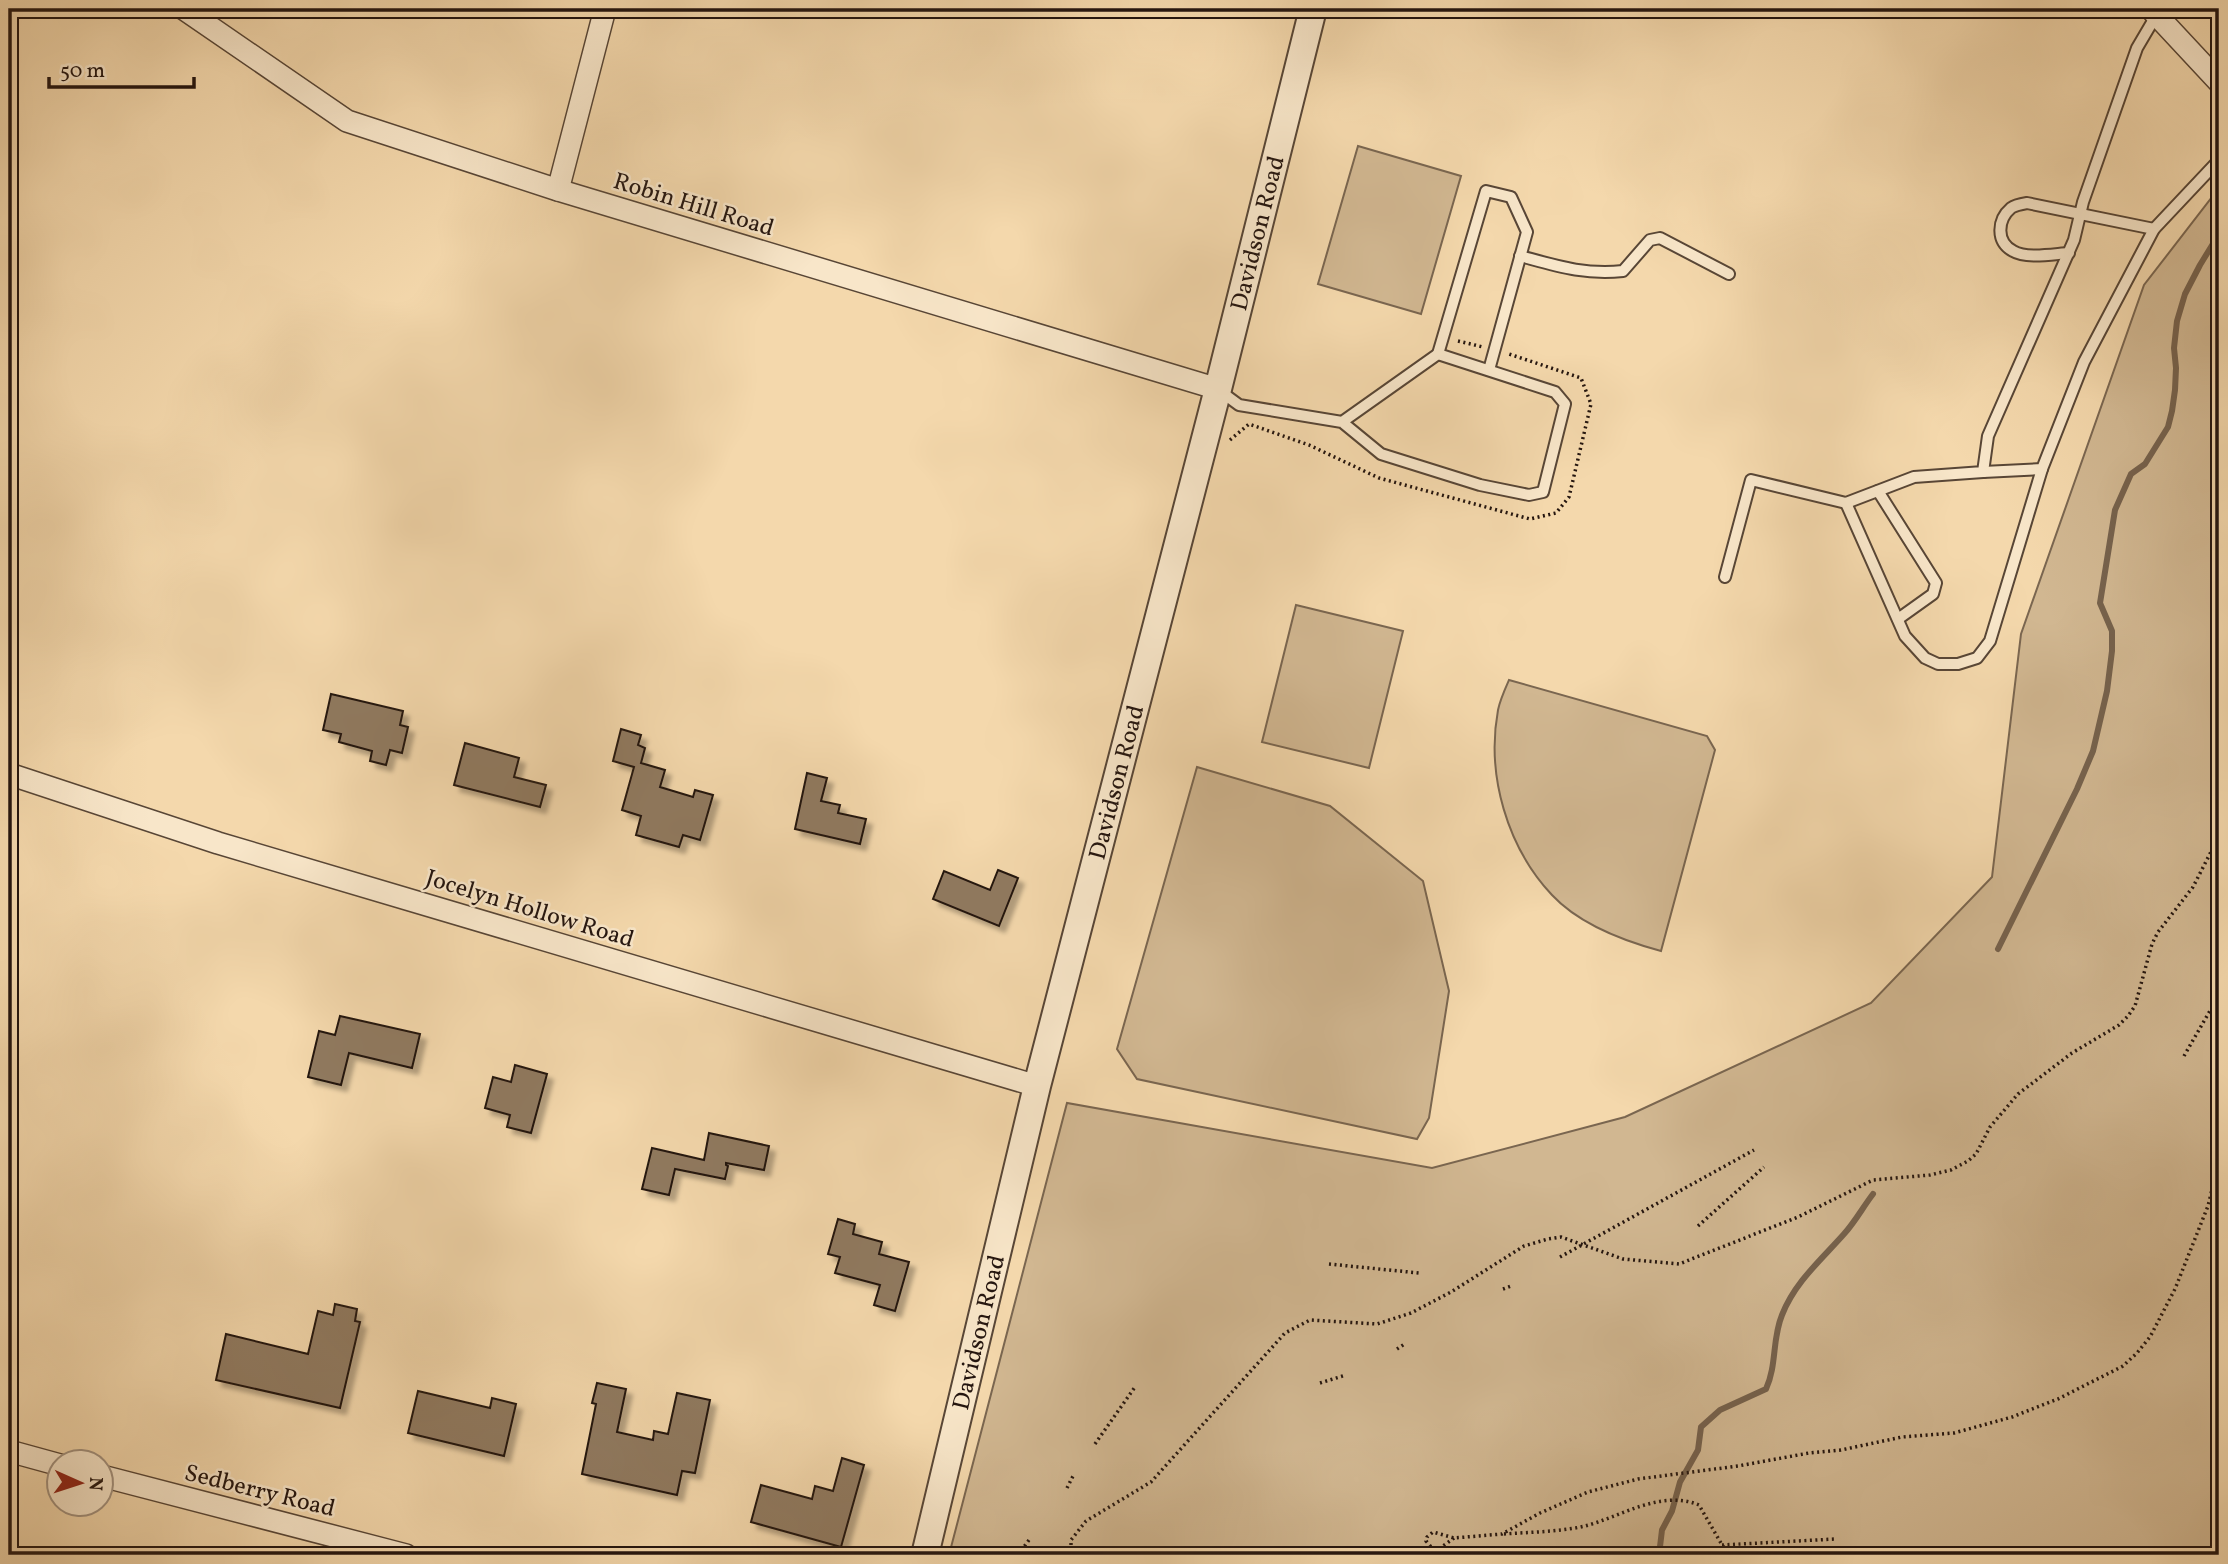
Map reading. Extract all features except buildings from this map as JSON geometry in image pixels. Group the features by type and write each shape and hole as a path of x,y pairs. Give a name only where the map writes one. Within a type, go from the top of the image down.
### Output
{"street":[{"name":"Robin Hill Road","path":"184,9 347,121 558,190 1218,389"},
{"path":"558,190 606,9"},
{"name":"Davidson Road","path":"926,1555 1037,1086 1218,389 1313,9"},
{"path":"2154,12 2219,82"},
{"name":"Jocelyn Hollow Road","path":"9,774 218,843 1037,1086"},
{"path":"9,1451 46,1461"},
{"name":"Sedberry Road","path":"116,1480 368,1550 406,1555"}],"lane":[{"path":"1983,472 1988,436 2069,253 2137,48 2154,12"},
{"path":"1846,503 1905,636 1925,658 1938,664 1958,664 1977,658 1990,641 2042,469 2084,362 2154,229 2219,160"},
{"path":"1342,422 1438,354 1486,191 1510,197 1527,232 1489,370"},
{"path":"2069,253 2015,253 2003,244 2000,229 2004,216 2013,206 2027,203 2154,229"},
{"path":"1520,256 1597,274 1623,271 1650,240 1660,239 1730,274"},
{"path":"1218,389 1239,405 1342,422 1381,454 1480,485 1529,495 1543,492 1565,404 1555,392 1438,354"},
{"path":"1725,577 1751,480 1846,503 1914,477 2042,469"},
{"path":"1878,491 1936,583 1933,594 1898,619"}],"path":[{"path":"1458,341 1485,348"},
{"path":"1230,440 1249,424 1309,445 1380,478 1426,492 1530,519 1556,513 1569,497 1591,404 1581,378 1506,353"},
{"path":"1075,1555 1071,1540 1086,1521 1150,1482 1285,1333 1296,1326 1310,1320 1326,1319 1377,1324 1411,1313 1451,1292 1524,1246 1561,1237 1623,1259 1679,1264 1798,1217 1872,1180 1930,1175 1951,1170 1968,1161 1976,1154 1990,1128 2018,1094 2072,1053 2119,1025 2128,1016 2135,1006 2152,944 2193,887 2219,836"},
{"path":"2184,1056 2219,995"},
{"path":"1560,1257 1754,1150"},
{"path":"1502,1534 1588,1492 1667,1474 1841,1450 1902,1437 1954,1433 2012,1418 2093,1383 2123,1366 2137,1353 2163,1315 2208,1206 2219,1161"},
{"path":"1698,1226 1764,1167"},
{"path":"1329,1264 1419,1273"},
{"path":"1503,1290 1511,1286"},
{"path":"1397,1349 1406,1343"},
{"path":"1320,1383 1346,1376"},
{"path":"1096,1444 1135,1388"},
{"path":"1067,1488 1074,1474"},
{"path":"1454,1538 1439,1549 1432,1548 1426,1541 1433,1532 1454,1538 1583,1526 1625,1510 1678,1500 1699,1505 1721,1545 1731,1555"},
{"path":"1721,1545 1835,1539"},
{"path":"1018,1555 1029,1540"}],"shaded area":[{"path":"1358,146 1461,176 1421,314 1318,284"},
{"path":"2219,188 2219,1555 949,1555 1067,1103 1432,1168 1625,1117 1871,1003 1992,877 2021,634 2144,285"},
{"path":"1296,605 1403,631 1369,768 1262,742"},
{"path":"1509,680 1707,736 1715,750 1661,951 1617,937 1575,915 1552,895 1523,855 1504,809 1495,760 1498,710"},
{"path":"1197,767 1330,806 1423,881 1449,991 1429,1118 1417,1139 1137,1079 1117,1049"}],"waterway":[{"path":"1998,949 2093,751 2107,691 2112,651 2112,631 2100,603 2115,510 2131,474 2145,464 2168,427 2175,390 2174,348 2177,321 2185,294 2219,234"},
{"path":"1659,1555 1662,1530 1672,1511 1680,1482 1698,1450 1701,1427 1720,1410 1766,1389 1772,1371 1779,1324 1787,1303 1873,1194"}]}
